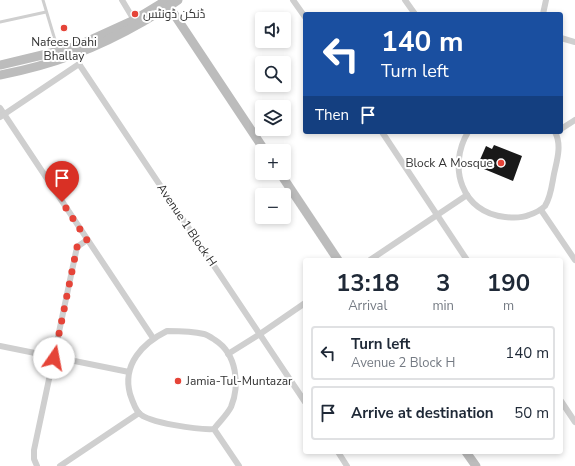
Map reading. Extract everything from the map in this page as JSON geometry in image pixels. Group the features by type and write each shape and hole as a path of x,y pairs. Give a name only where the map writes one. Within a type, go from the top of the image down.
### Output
{"main road":[{"path":"0,65 59,51 78,49 167,2 178,0"},
{"path":"0,75 27,70 120,34 167,2"},
{"path":"167,2 260,144"},
{"path":"285,180 337,258"},
{"path":"467,454 476,466"}],"street":[{"path":"122,0 134,20"},
{"path":"294,0 303,14"},
{"path":"405,0 414,12"},
{"path":"543,12 546,0"},
{"path":"563,39 575,42"},
{"path":"78,49 79,64 1,113 153,338"},
{"name":"Avenue 1 Block H","path":"79,64 303,399"},
{"path":"563,128 575,120"},
{"path":"383,134 466,258"},
{"path":"467,134 461,145 458,160 459,176 467,195 479,207 488,213 498,217 512,218 524,217 541,210 545,206 557,160 559,147 557,134"},
{"path":"373,258 467,195"},
{"path":"541,210 575,260"},
{"path":"37,466 34,459 34,450 77,247 87,240"},
{"path":"228,354 303,304"},
{"path":"168,331 186,331 206,334 219,342 228,354 233,365 236,379 235,393 230,409 214,429 205,430 169,424 144,417 139,413 132,401 128,386 129,372 135,358 145,345 153,338 168,331"},
{"path":"0,346 129,372"},
{"path":"563,404 575,422"},
{"path":"60,466 139,413"},
{"path":"214,429 239,466"},
{"path":"339,454 347,466"}],"lane":[{"path":"43,0 59,51"},
{"path":"0,22 46,12"}],"building":[{"name":"Block A Mosque","path":"494,145 522,156 513,181 484,169 486,165 479,162 486,146 492,149"}],"place":[{"name":"ڈنکن ڈونٹس","path":"135,14"},
{"name":"Nafees Dahi Bhallay","path":"64,28"},
{"name":"Block A Mosque","path":"501,163"},
{"name":"Jamia-Tul-Muntazar","path":"178,381"}],"route":[{"path":"54,358 77,247 87,240 62,202"}]}
